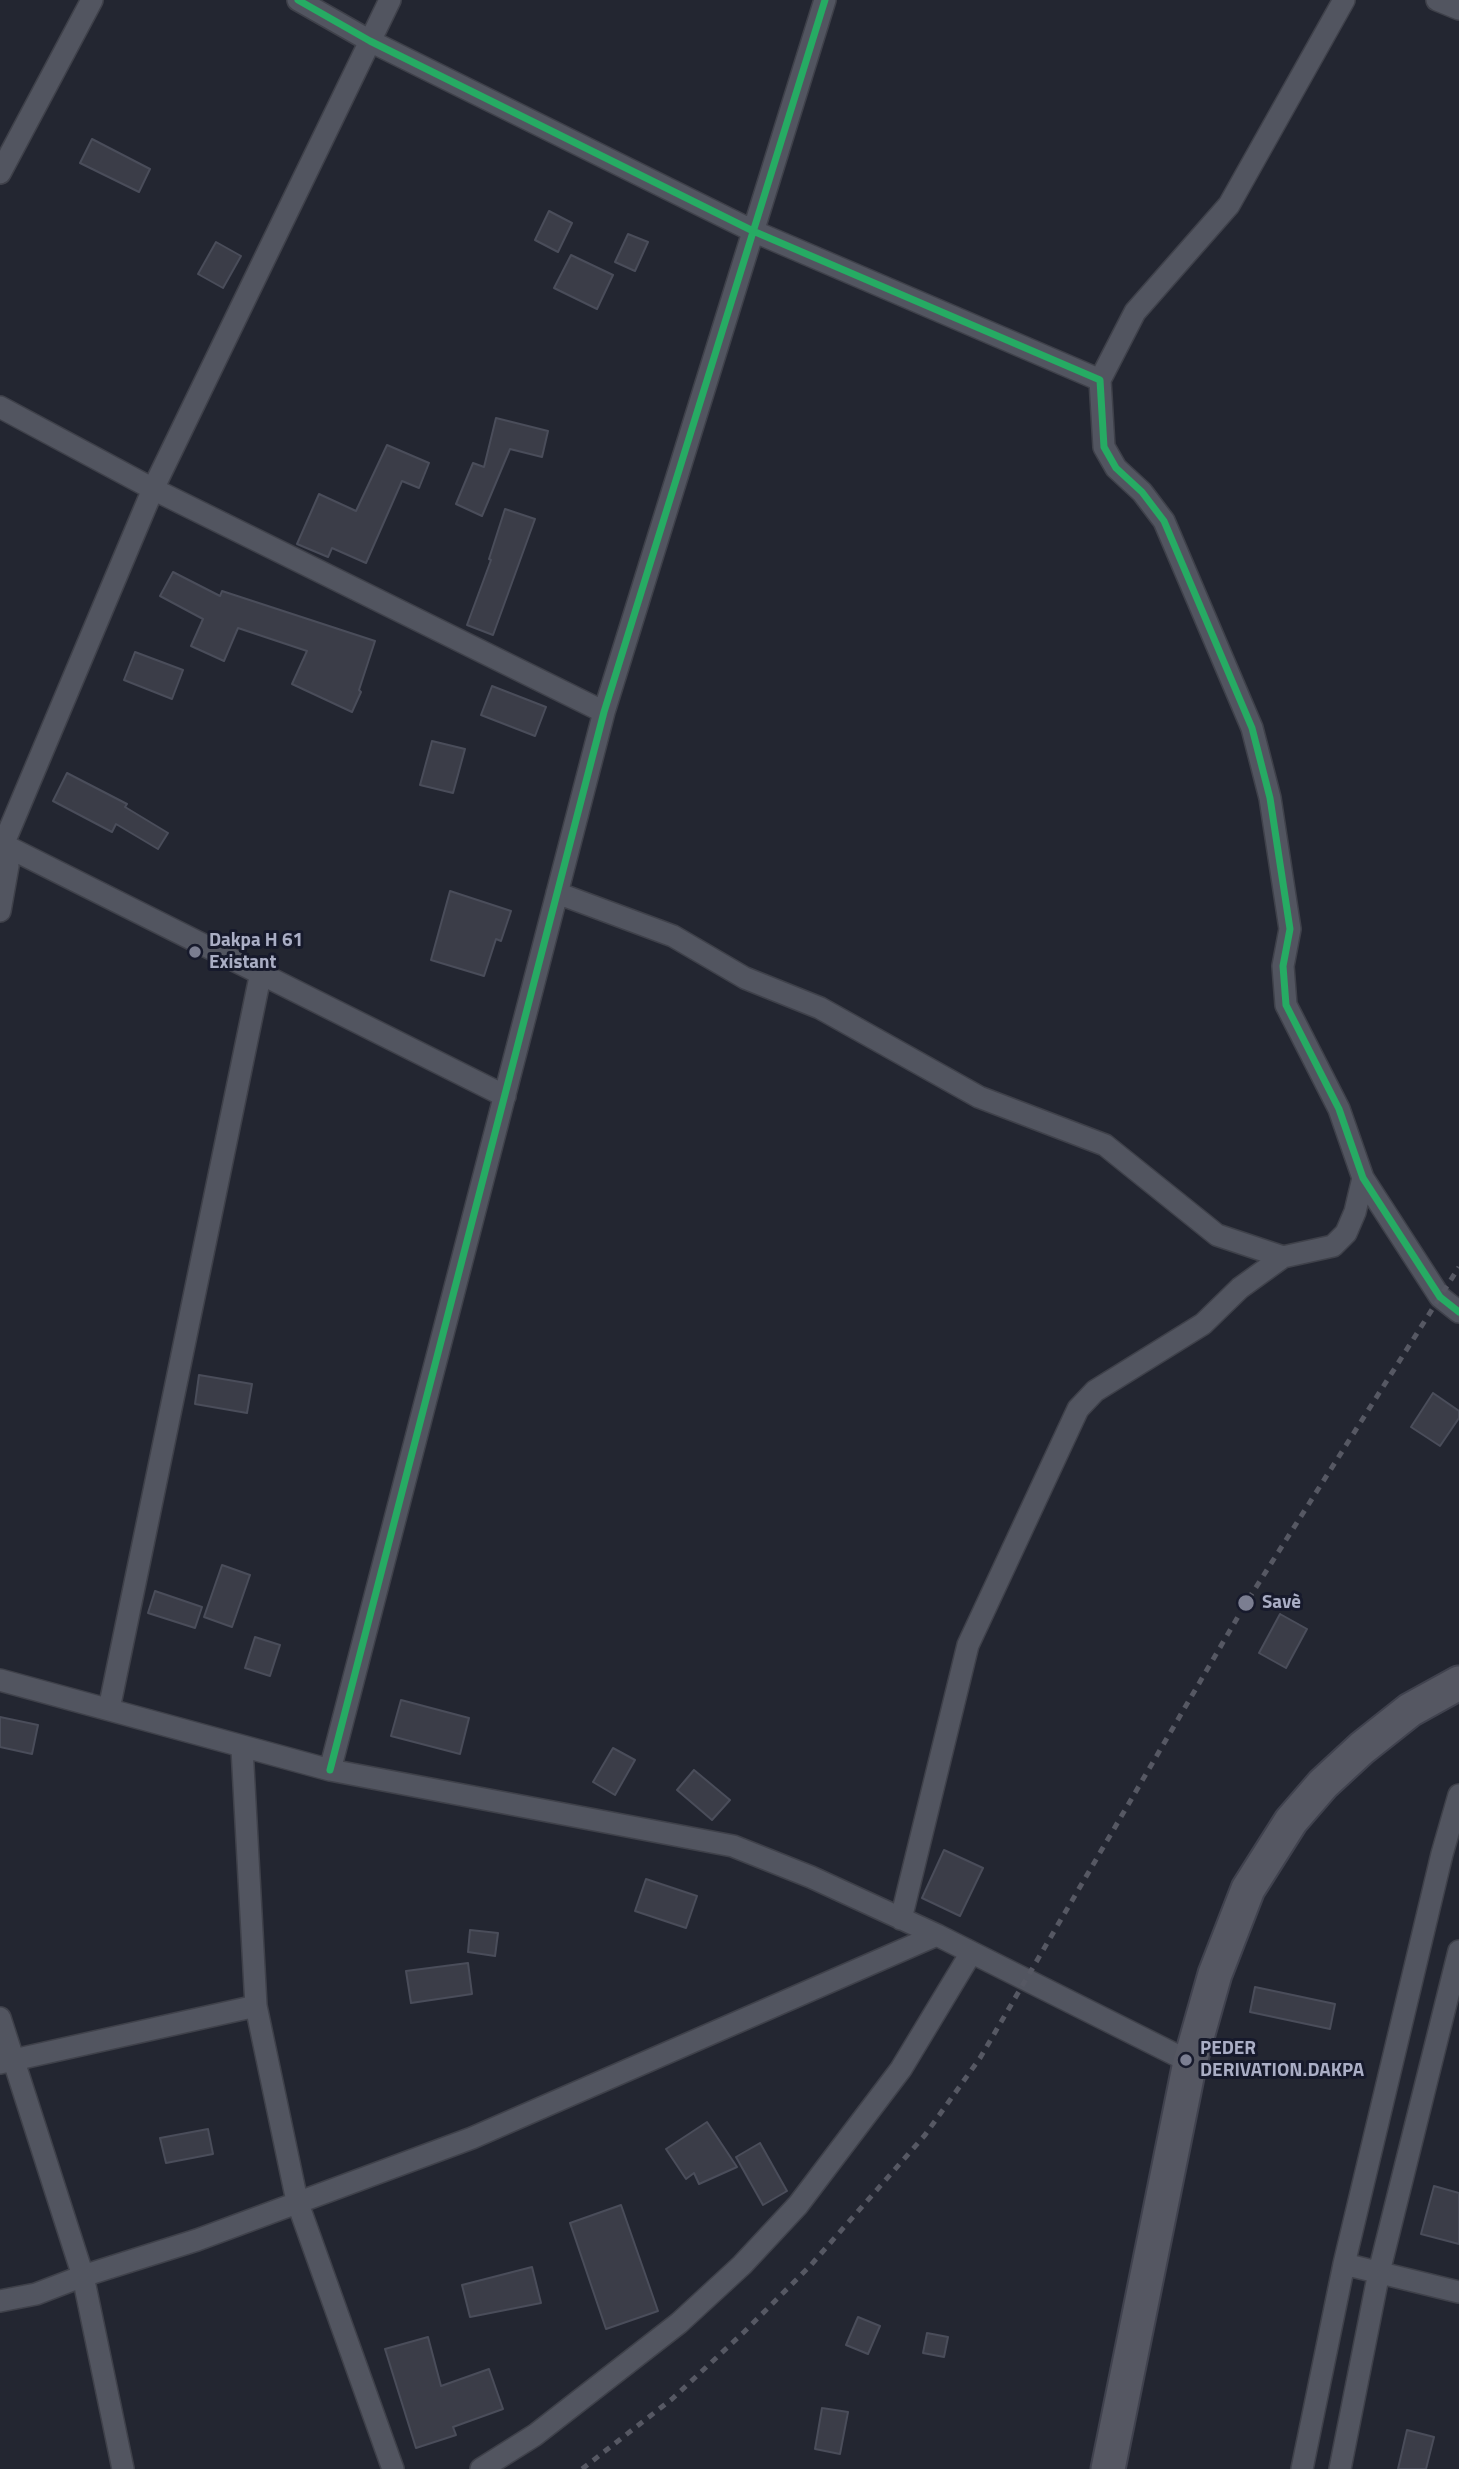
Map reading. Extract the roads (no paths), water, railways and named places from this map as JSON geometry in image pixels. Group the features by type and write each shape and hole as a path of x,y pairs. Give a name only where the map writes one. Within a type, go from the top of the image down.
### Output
{"main road":[{"path":"1108,2469 1191,2062 1231,1928 1248,1889 1291,1821 1362,1748 1410,1710 1459,1683"}],"street":[{"path":"0,173 92,0"},
{"path":"298,0 370,41 752,231 1100,380"},
{"path":"0,911 8,866 1,844 153,489 390,0"},
{"path":"330,1770 604,712 825,0"},
{"path":"1344,0 1229,205 1135,312 1100,380 1104,447 1116,468 1142,492 1164,521 1252,728 1270,799 1290,929 1283,966 1286,1006 1339,1109 1363,1178 1440,1297 1459,1312"},
{"path":"1437,0 1459,9"},
{"path":"0,407 153,489 604,712"},
{"path":"1,844 505,1096"},
{"path":"557,893 673,936 746,978 820,1008 979,1097 1105,1145 1217,1235 1283,1257"},
{"path":"109,1709 261,972"},
{"path":"901,1919 968,1644 1078,1409 1095,1391 1203,1324 1240,1288 1283,1257 1333,1246 1351,1222 1363,1178"},
{"path":"0,1681 330,1770 733,1846 811,1877 937,1935 1191,2062"},
{"path":"242,1748 256,2006 297,2201 393,2469"},
{"path":"1302,2469 1344,2264 1442,1854 1459,1795"},
{"path":"0,2301 36,2294 83,2276 197,2240 472,2138 937,1935"},
{"path":"1340,2469 1379,2272 1459,1951"},
{"path":"481,2469 535,2435 587,2395 679,2323 742,2265 798,2205 901,2069 971,1953"},
{"path":"8,2062 256,2006"},
{"path":"0,2018 8,2062 83,2276 123,2469"},
{"path":"1344,2264 1459,2292"}],"railway":[{"path":"582,2469 672,2399 744,2332 810,2266 925,2135 980,2058 1246,1603 1459,1267"}],"place":[{"name":"Dakpa H 61 Existant","path":"195,952"},
{"name":"Savè","path":"1246,1603"},
{"name":"PEDER DERIVATION.DAKPA","path":"1186,2060"}]}
